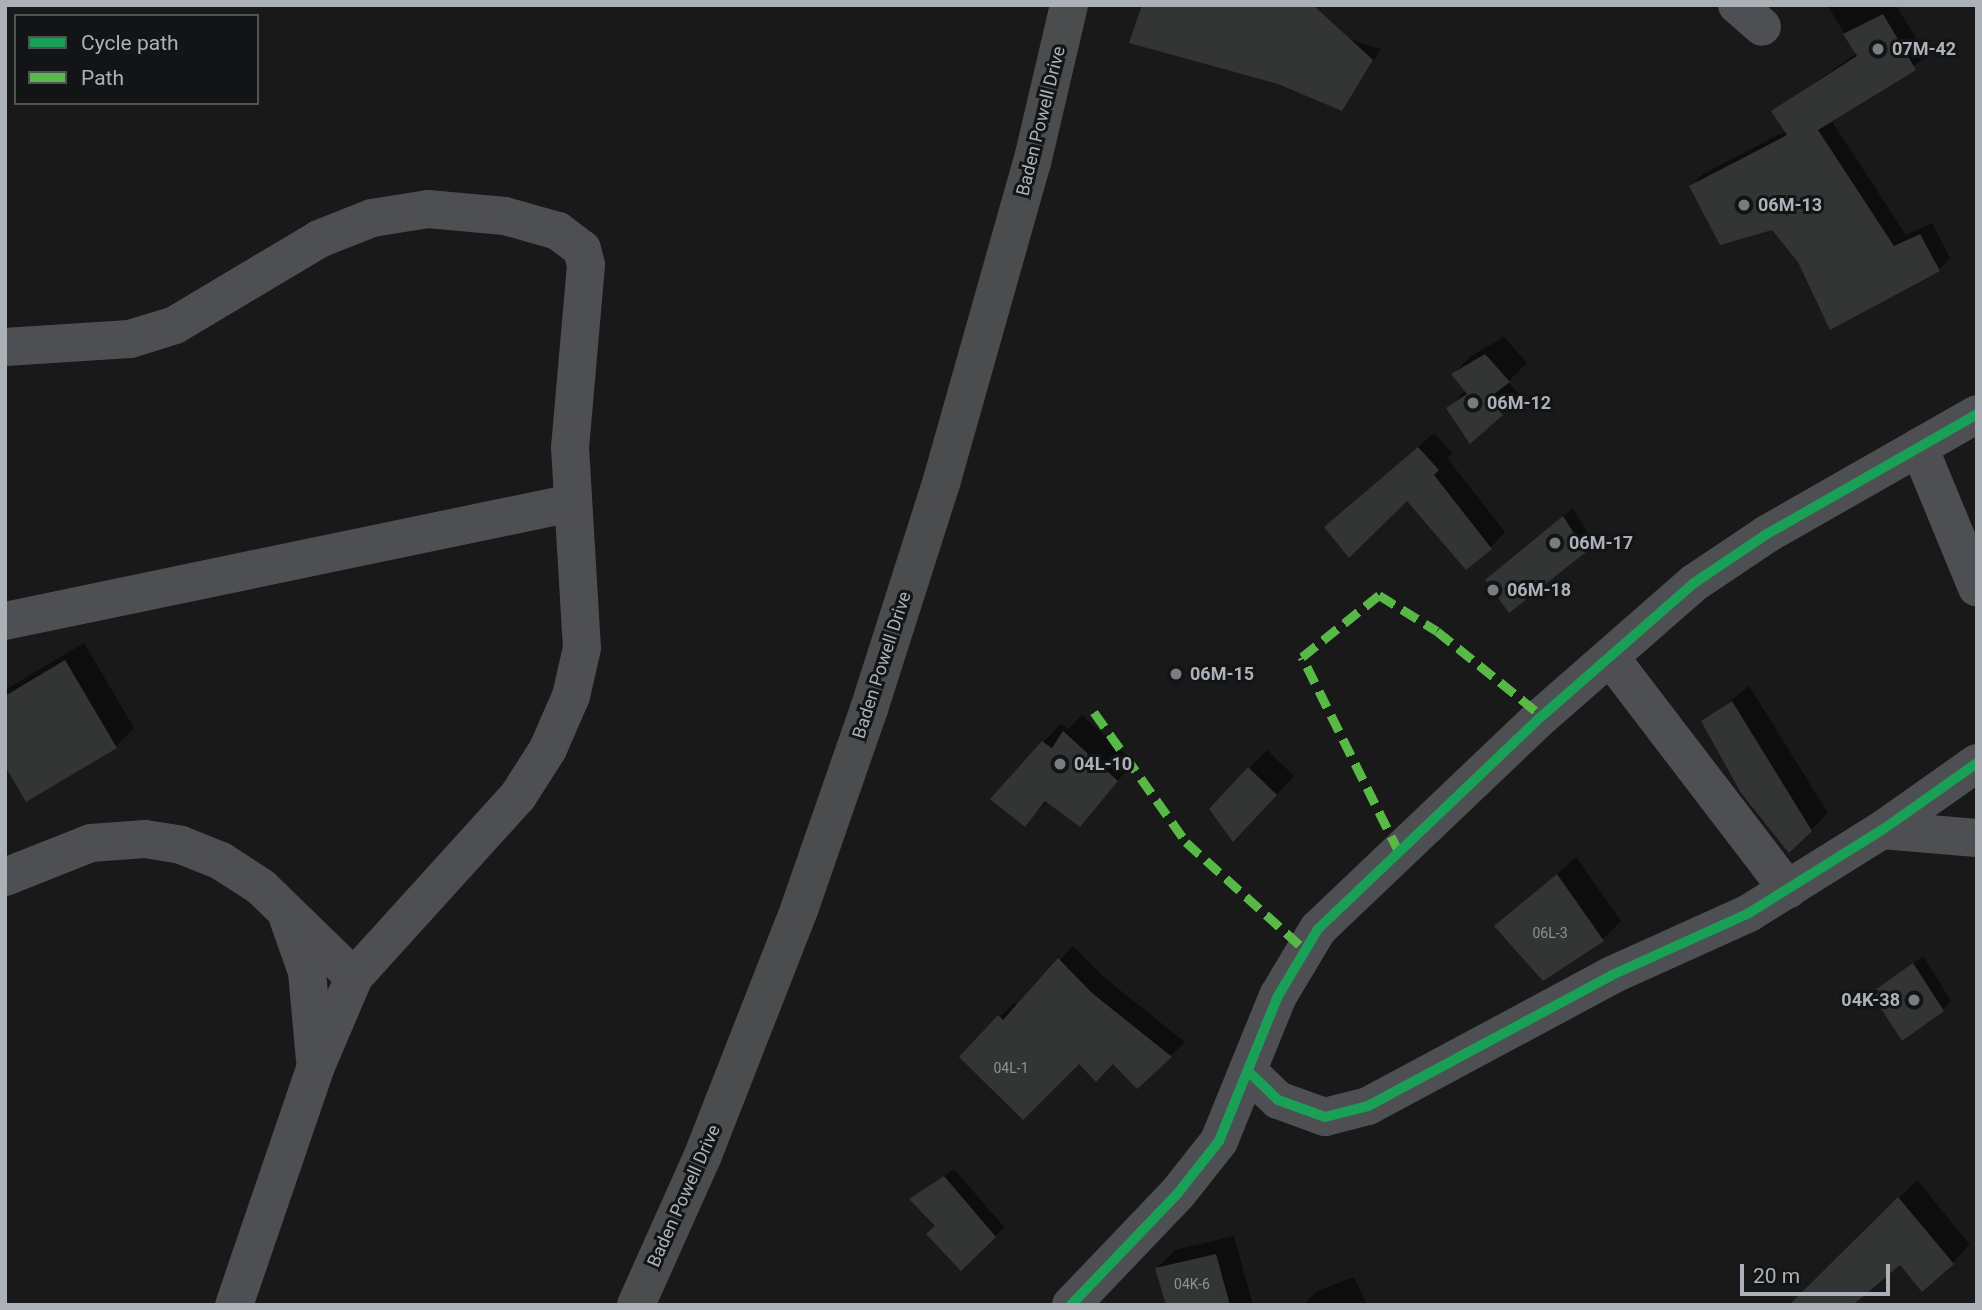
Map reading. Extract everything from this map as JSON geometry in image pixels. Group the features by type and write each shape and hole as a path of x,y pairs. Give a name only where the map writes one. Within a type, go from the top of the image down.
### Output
{"main road":[{"name":"Baden Powell Drive","path":"636,1305 703,1155 800,908 869,709 942,480 1024,189 1069,5"}],"street":[{"path":"5,347 130,340 175,325 318,239 372,218 428,209 505,216 574,239 582,249 586,265 569,447 582,648 571,696 548,749 518,796 481,842 354,977 316,1066 234,1305"},
{"path":"1071,1305 1178,1193 1219,1141 1250,1073 1278,996 1318,929 1610,657 1694,583 1746,548 1977,414"},
{"path":"1919,447 1977,588"},
{"path":"5,621 572,503"},
{"path":"1610,657 1788,890"},
{"path":"1250,1073 1278,1100 1325,1117 1368,1106 1612,975 1749,913 1882,830 1977,763"},
{"path":"1882,830 1977,838"},
{"path":"5,877 92,843 145,839 181,845 220,861 284,909 354,977"},
{"path":"284,909 307,972 316,1066"}],"building":[{"path":"1142,5 1313,5 1373,60 1342,111 1278,84 1129,43"},
{"path":"1883,14 1916,70 1818,130 1894,246 1920,234 1940,271 1830,330 1798,262 1772,230 1720,245 1689,186 1787,135 1771,111 1857,56 1843,34"},
{"name":"06M-12","path":"1485,354 1510,382 1489,398 1503,415 1470,444 1446,408 1467,394 1451,374"},
{"path":"1418,447 1439,470 1434,475 1492,549 1466,570 1407,501 1349,558 1324,527"},
{"path":"1563,516 1586,552 1509,613 1485,580"},
{"path":"65,660 117,748 26,802 5,766 5,696"},
{"path":"1732,701 1812,831 1789,853 1741,793 1701,721"},
{"name":"04L-10","path":"1063,731 1118,781 1080,827 1045,801 1025,827 990,799 1042,741 1052,748"},
{"path":"1248,767 1277,795 1233,842 1209,809"},
{"path":"1557,874 1604,941 1543,981 1494,926"},
{"path":"1058,958 1092,993 1172,1057 1137,1089 1113,1064 1096,1082 1079,1064 1023,1120 959,1057 998,1015 1003,1020"},
{"name":"04K-38","path":"1913,963 1944,1011 1902,1041 1871,993"},
{"path":"944,1176 996,1237 961,1271 926,1234 935,1226 909,1199"},
{"path":"1898,1197 1954,1264 1922,1292 1900,1265 1853,1305 1789,1305"},
{"path":"1216,1254 1230,1305 1166,1305 1155,1268"}],"marked path":[{"path":"1399,852 1302,657 1379,595 1437,631 1542,716"},
{"path":"1094,712 1186,842 1305,950"}],"cycle path":[{"path":"1071,1305 1178,1193 1219,1141 1278,996 1318,929 1542,716 1694,583 1767,534 1977,414"},
{"path":"1250,1073 1278,1100 1325,1117 1368,1106 1612,975 1749,913 1882,830 1977,763"}],"place":[{"name":"07M-42","path":"1878,49"},
{"name":"06M-13","path":"1744,205"},
{"name":"06M-12","path":"1473,403"},
{"name":"06M-17","path":"1555,543"},
{"name":"06M-18","path":"1493,590"},
{"name":"06M-15","path":"1176,674"},
{"name":"04L-10","path":"1060,764"},
{"name":"04K-38","path":"1914,1000"}]}
